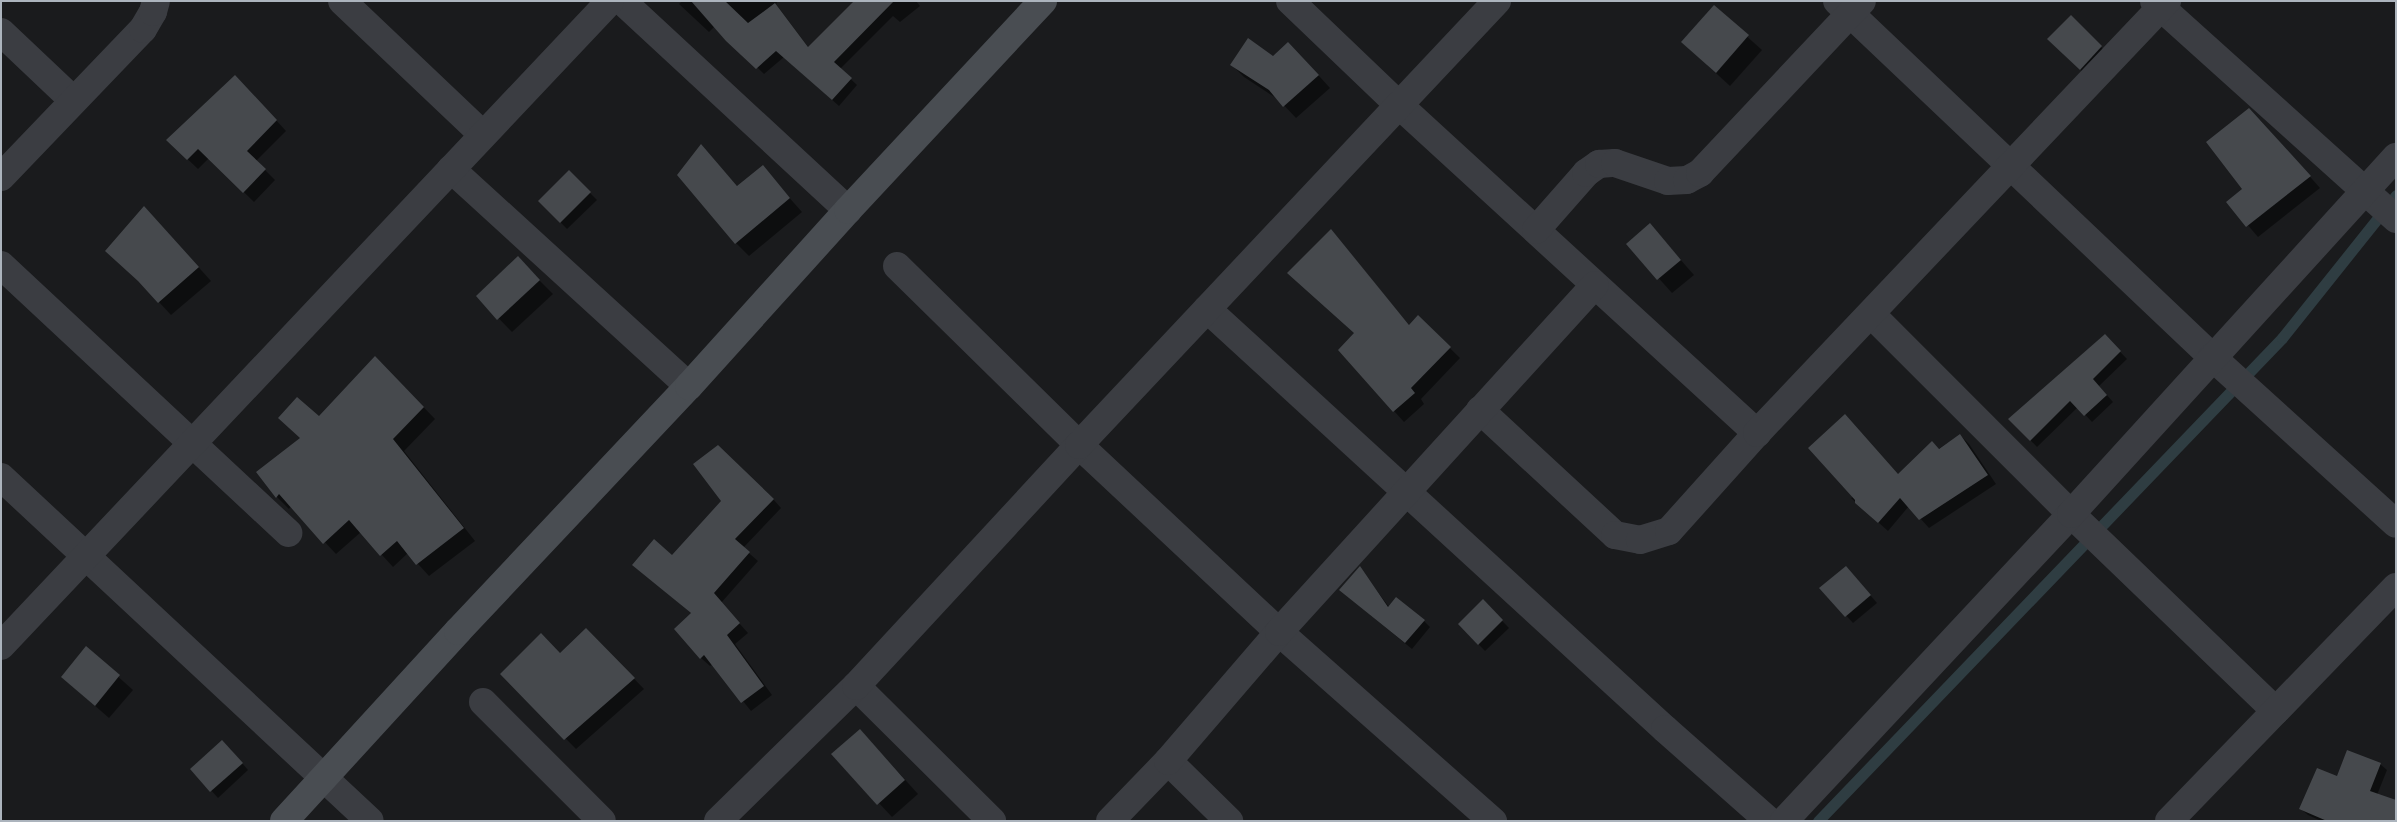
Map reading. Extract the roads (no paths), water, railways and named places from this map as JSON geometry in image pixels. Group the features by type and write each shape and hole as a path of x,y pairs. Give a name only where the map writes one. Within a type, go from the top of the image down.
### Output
{"main road":[{"path":"284,821 458,631 689,386 848,210 1043,1"}],"street":[{"path":"1,177 73,100 144,29 153,12 156,1"},
{"path":"342,1 482,134"},
{"path":"1290,1 1399,105 1757,433"},
{"path":"718,821 856,686 1079,444 1497,1"},
{"path":"1,646 482,134 611,2 848,210"},
{"path":"1480,410 1615,535 1640,540 1669,531 1757,433 2013,165 2160,3 2396,219"},
{"path":"1536,230 1586,173 1599,164 1615,164 1668,181 1688,180 1700,173 1850,5 2212,357 2391,512"},
{"path":"1,32 73,100"},
{"path":"1784,821 2071,514 2396,156"},
{"path":"451,169 689,386"},
{"path":"1,265 288,533"},
{"path":"897,266 1079,444 1280,632 1493,821"},
{"path":"1110,821 1168,761 1280,632 1595,285"},
{"path":"1207,309 1408,491 1665,729 1769,821"},
{"path":"1870,314 2071,514 2276,712"},
{"path":"1,478 370,821"},
{"path":"2170,821 2396,587"},
{"path":"856,686 992,821"},
{"path":"483,702 602,821"},
{"path":"1168,761 1229,821"}],"waterway":[{"path":"1818,821 2282,338 2396,195"}]}
